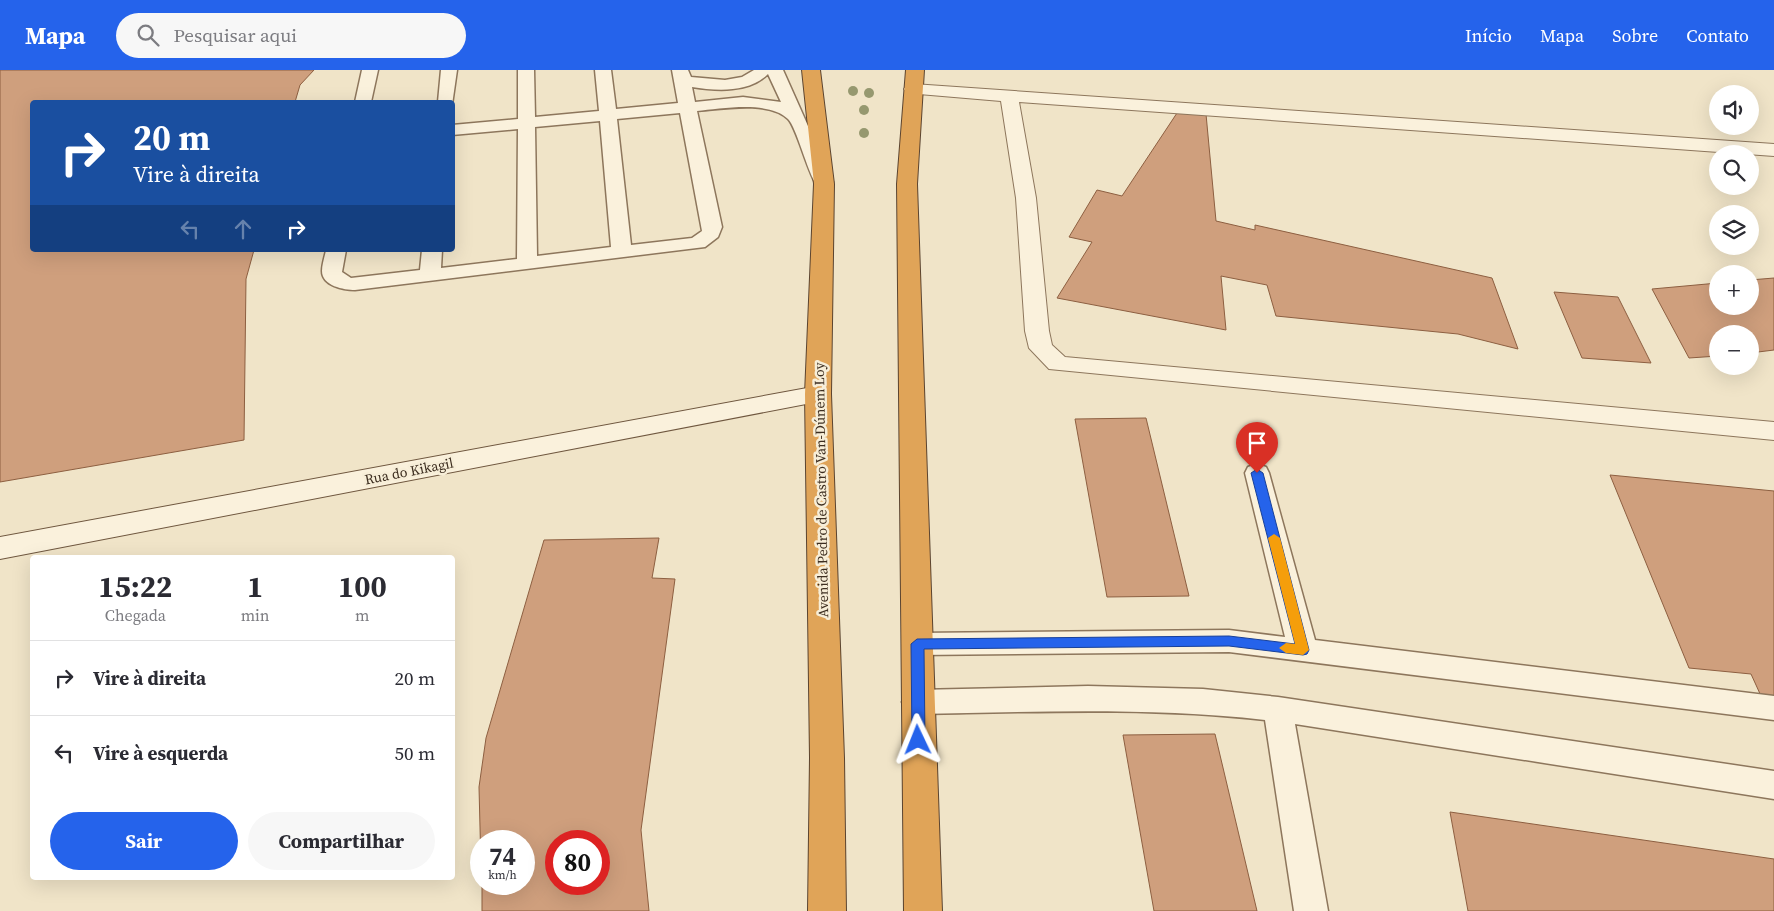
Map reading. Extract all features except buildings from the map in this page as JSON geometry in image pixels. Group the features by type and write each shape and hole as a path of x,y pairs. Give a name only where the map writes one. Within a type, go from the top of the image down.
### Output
{"highway":[{"name":"Avenida Pedro de Castro Van-Dúnem Loy","path":"812,70 824,184 818,394 827,758 827,911"},
{"path":"914,80 907,184 923,911"}],"street":[{"path":"914,80 1010,96 1774,150"},
{"path":"1010,96 1026,198 1041,348 1058,364 1774,431"},
{"name":"Rua do Kikagil","path":"0,548 818,394"}],"lane":[{"path":"363,100 370,70"},
{"path":"446,100 449,70"},
{"path":"526,70 527,264"},
{"path":"603,70 622,253"},
{"path":"681,75 710,86 747,80 761,74 763,70"},
{"path":"775,70 824,184"},
{"path":"336,252 332,272 334,277 347,284 688,246 698,243 711,233 712,228 681,75"},
{"path":"455,130 742,102 759,103 789,111 796,117"},
{"path":"430,276 432,252"},
{"path":"1257,473 1303,650"},
{"path":"917,644 1229,641 1774,708"},
{"path":"918,702 1088,698 1203,702 1278,709 1774,785"},
{"path":"1278,709 1311,911"}],"slow traffic":[{"path":"1274,538 1303,650 1286,648"}],"route":[{"path":"918,740 917,644 1229,641 1303,650 1257,473"}]}
